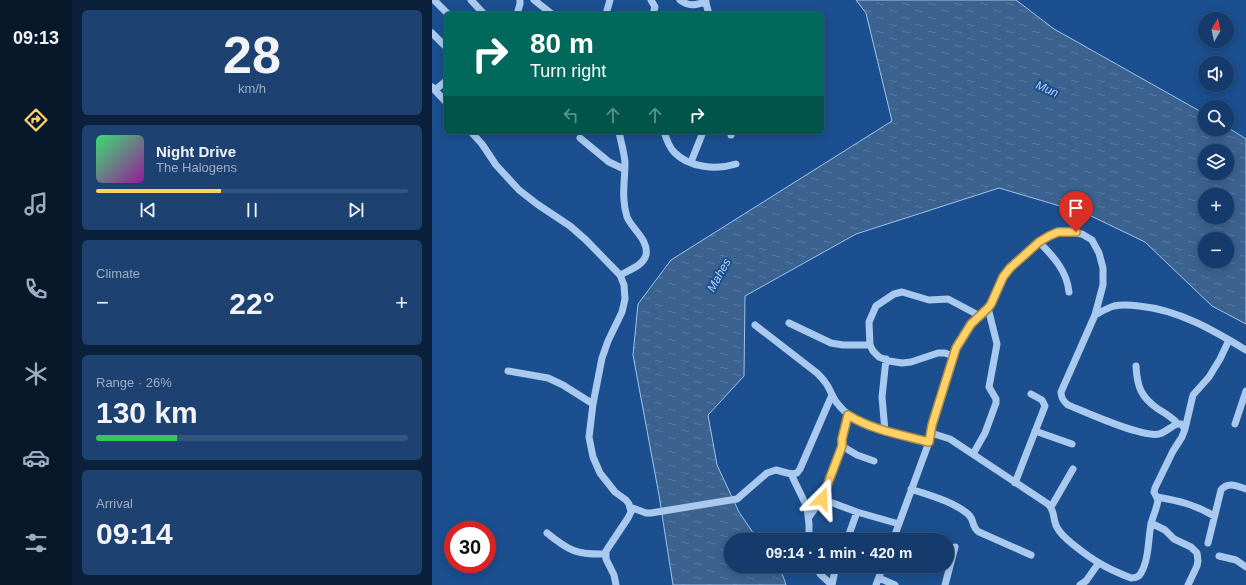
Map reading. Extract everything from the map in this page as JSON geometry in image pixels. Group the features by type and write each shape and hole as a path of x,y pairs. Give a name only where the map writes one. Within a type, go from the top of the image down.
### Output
{"street":[{"path":"434,0 446,12"},
{"path":"471,0 482,12"},
{"path":"518,12 520,0"},
{"path":"534,0 549,12"},
{"path":"607,12 610,0"},
{"path":"651,0 655,7 654,12"},
{"path":"680,0 691,5 706,1 709,12"},
{"path":"432,33 444,45"},
{"path":"444,82 434,89 444,100"},
{"path":"473,134 482,144 496,165 519,190 570,226 586,240 620,275 624,285 625,299 622,312 605,349 593,404 589,436 593,457 605,481 615,492 626,500 631,512 621,530 606,551 606,559 614,574 616,585"},
{"path":"619,134 625,161 622,193 624,206 632,227 643,241 646,253 640,264 620,275"},
{"path":"665,134 673,151 680,157 691,162 704,166 720,168 736,164"},
{"path":"691,162 702,134"},
{"path":"580,138 609,162 624,170"},
{"path":"896,533 929,442 953,356 967,329 988,308 994,299 1007,271 1039,242 1058,232 1076,232 1087,236 1092,240 1099,253 1103,268 1103,286 1095,315 1061,397 1068,404 1104,419 1148,434 1158,434 1178,424"},
{"path":"1039,242 1058,262 1063,272 1069,292"},
{"path":"953,356 945,353 938,353 911,362 902,363 879,357 870,345 869,322 876,306 894,294 902,292 929,300 948,299 980,316"},
{"path":"1095,315 1114,306 1133,305 1151,307 1172,312 1192,320 1246,350"},
{"path":"973,454 985,433 996,403 996,399 989,387 997,340 988,308"},
{"path":"789,323 831,343 870,345"},
{"path":"755,325 817,373 826,382 837,403 848,415 857,420 885,430 929,442"},
{"path":"931,434 950,439 1051,507 1054,512 1055,523 1061,534 1098,564 1131,582 1138,577 1142,570 1146,555 1151,524 1158,504 1157,497 1154,492 1156,484 1182,437 1193,395 1209,377 1229,340"},
{"path":"885,430 882,397 886,359"},
{"path":"1136,366 1137,382 1144,396 1153,405 1170,416 1178,424 1181,424 1185,429"},
{"path":"508,371 548,378 593,404"},
{"path":"1235,424 1246,391"},
{"path":"1015,483 1045,406 1042,400 1031,394"},
{"path":"630,507 646,513 651,513 737,499 767,473 776,470 791,474 797,473 832,395"},
{"path":"809,517 822,499 842,446 842,439 848,415"},
{"path":"1036,431 1072,444"},
{"path":"842,446 857,455 874,461"},
{"path":"1051,507 1073,469"},
{"path":"791,474 807,507 809,517 809,533"},
{"path":"1208,543 1221,490 1224,486 1231,485 1246,489"},
{"path":"911,489 953,504 970,516 975,529 979,532 1032,555"},
{"path":"1157,497 1192,504 1214,516"},
{"path":"822,499 857,512 899,524"},
{"path":"850,533 857,512"},
{"path":"1151,524 1165,530 1174,539 1191,547 1197,553 1197,566 1188,585"},
{"path":"547,533 562,546 581,554 606,554"},
{"path":"1219,556 1236,560 1246,567"},
{"path":"1080,585 1086,581 1098,564"},
{"path":"819,573 832,585 835,573"},
{"path":"945,585 948,573"},
{"path":"878,582 895,585"}],"water":[{"path":"856,0 1016,0 1054,29 1198,110 1198,136 1234,136 1234,131 1246,139 1246,324 1212,306 1145,242 1087,214 999,188 856,234 745,296 744,376 708,415 717,465 739,512 753,533 724,533 724,573 781,573 786,585 673,585 659,495 633,355 638,304 671,260 892,121 866,13"}],"route":[{"path":"822,499 842,446 841,443 848,415 872,427 929,442 932,425 956,348 967,329 991,304 1003,277 1010,268 1039,242 1058,232 1076,232"}],"water label":[{"name":"Mun","path":"1047,89"},
{"name":"Mahes","path":"719,275"}]}
